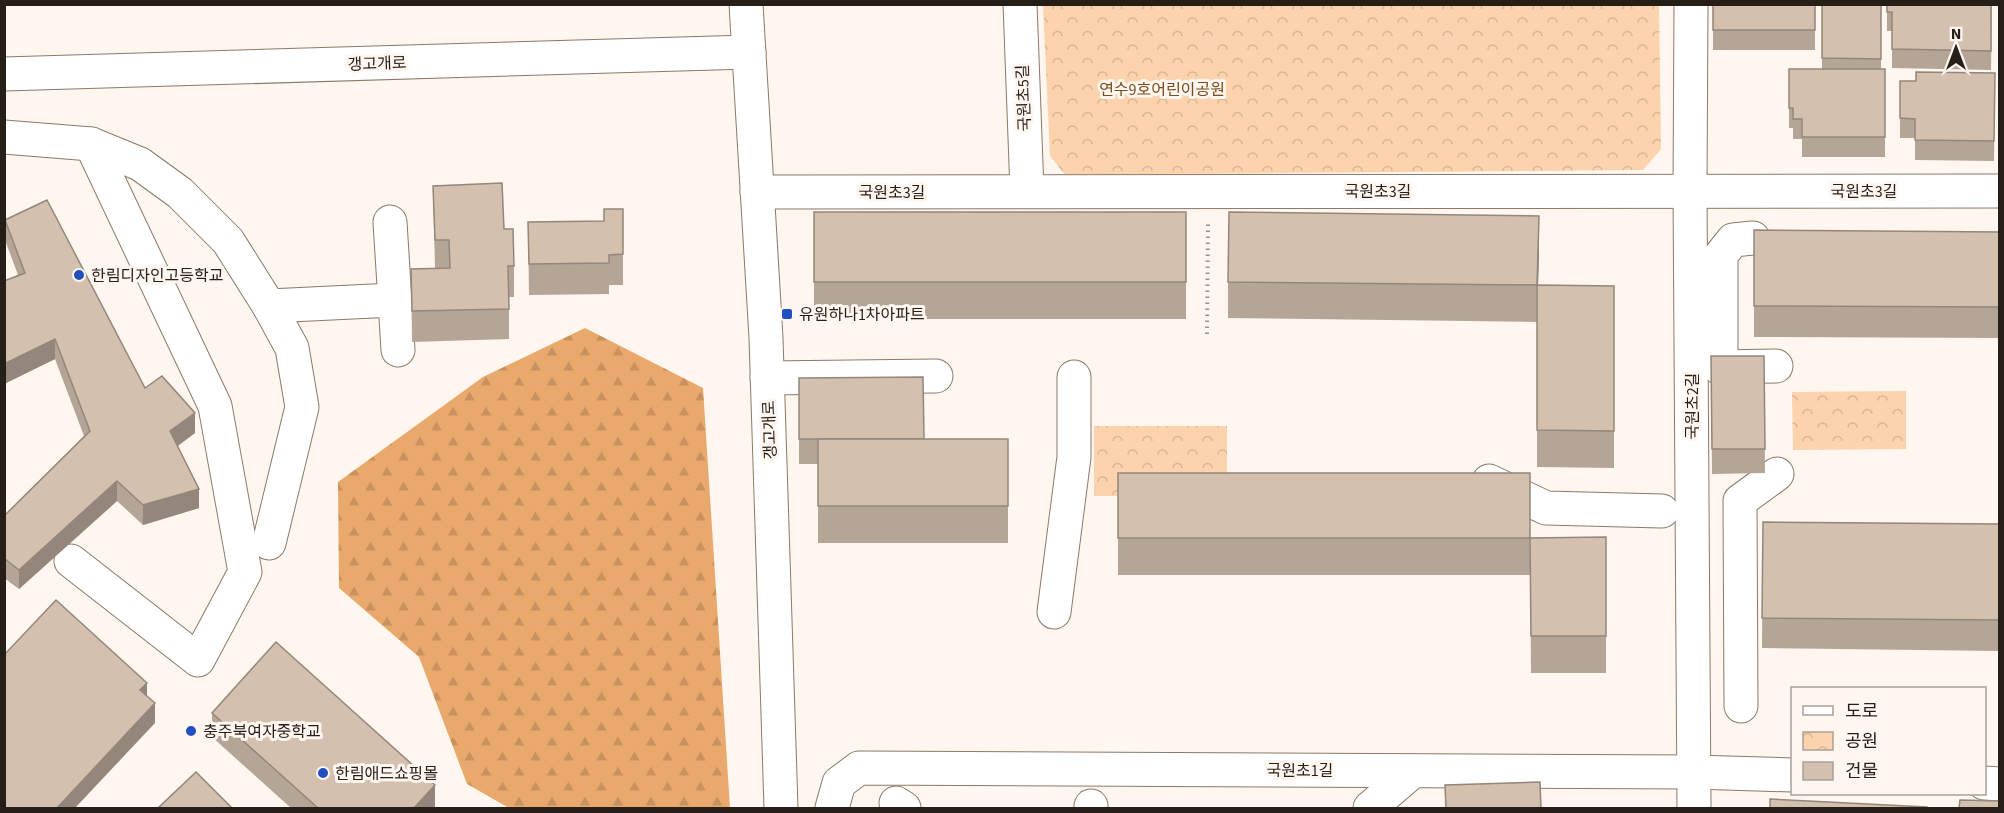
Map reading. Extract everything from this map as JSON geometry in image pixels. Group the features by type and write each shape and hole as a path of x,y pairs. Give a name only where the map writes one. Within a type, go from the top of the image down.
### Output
{"street":[{"name":"갱고개로","path":"746,4 767,378 781,808"},
{"name":"국원초5길","path":"1020,4 1027,191"},
{"name":"국원초2길","path":"1691,4 1690,190 1707,367 1694,808"},
{"name":"갱고개로","path":"4,74 749,52"},
{"path":"4,137 91,144 140,164 180,193 228,241 292,348 302,407 269,543"},
{"path":"71,561 198,660 245,572 215,406 91,144"},
{"name":"국원초3길","path":"757,192 2000,191"},
{"path":"390,222 398,350"},
{"path":"1753,238 1733,240 1721,255 1707,367 1776,366"},
{"path":"268,306 394,300"},
{"path":"767,378 936,376"},
{"path":"1054,612 1074,457 1074,377"},
{"path":"1741,706 1740,501 1777,474"},
{"path":"1482,478 1546,508 1662,511"},
{"name":"국원초1길","path":"831,808 839,783 859,768 1694,772 1791,776"},
{"path":"1370,808 1413,771"}],"path":[{"path":"1207,334 1208,216"}],"green space":[{"name":"연수9호어린이공원","path":"1043,5 1659,5 1661,149 1643,170 1065,175 1050,156"},
{"path":"585,328 703,388 730,808 509,808 467,784 419,657 339,588 338,482 483,377"},
{"path":"1906,391 1906,449 1793,450 1792,392"},
{"path":"1094,426 1227,426 1227,496 1094,496"}],"building":[{"path":"1713,4 1815,4 1815,30 1713,30"},
{"path":"1822,4 1881,4 1881,59 1822,58"},
{"path":"1887,4 1991,4 1991,51 1892,49 1892,12 1887,12"},
{"path":"1789,69 1885,69 1885,137 1802,137 1802,119 1793,119 1793,108 1789,108"},
{"path":"1916,72 1995,73 1994,141 1915,140 1915,119 1900,118 1900,81 1916,81"},
{"path":"502,183 504,229 513,229 514,266 508,266 509,309 412,311 411,269 450,268 449,240 435,240 433,186"},
{"path":"47,200 145,388 162,376 195,413 170,431 199,489 143,505 117,481 19,570 4,558 4,516 90,431 55,339 4,364 4,281 25,273 5,220"},
{"path":"604,209 623,209 623,254 609,255 609,263 529,264 528,222 604,221"},
{"path":"814,212 1186,212 1186,282 814,282"},
{"path":"1229,212 1539,216 1537,285 1228,282"},
{"path":"1754,230 2000,232 2000,307 1754,306"},
{"path":"1537,285 1614,286 1614,431 1537,430"},
{"path":"1711,356 1764,356 1765,449 1712,449"},
{"path":"923,377 924,439 799,439 799,378"},
{"path":"818,439 1008,439 1008,506 818,506"},
{"path":"1118,473 1530,473 1530,538 1118,538"},
{"path":"1763,522 2000,524 2000,620 1762,618"},
{"path":"1606,537 1606,636 1531,636 1530,538"},
{"path":"56,600 147,683 140,690 155,703 57,808 4,808 4,655"},
{"name":"한림애드쇼핑몰","path":"276,642 435,785 414,808 318,808 212,713"},
{"path":"196,772 232,808 158,808"},
{"path":"1540,782 1541,808 1446,808 1445,785"},
{"path":"1770,799 1927,807 1927,808 1770,808"},
{"path":"1960,800 2000,801 2000,808 1959,808"}],"place":[{"name":"한림디자인고등학교","path":"79,275"},
{"name":"유원하나1차아파트","path":"787,314"},
{"name":"충주북여자중학교","path":"191,731"},
{"name":"한림애드쇼핑몰","path":"323,773"}]}
